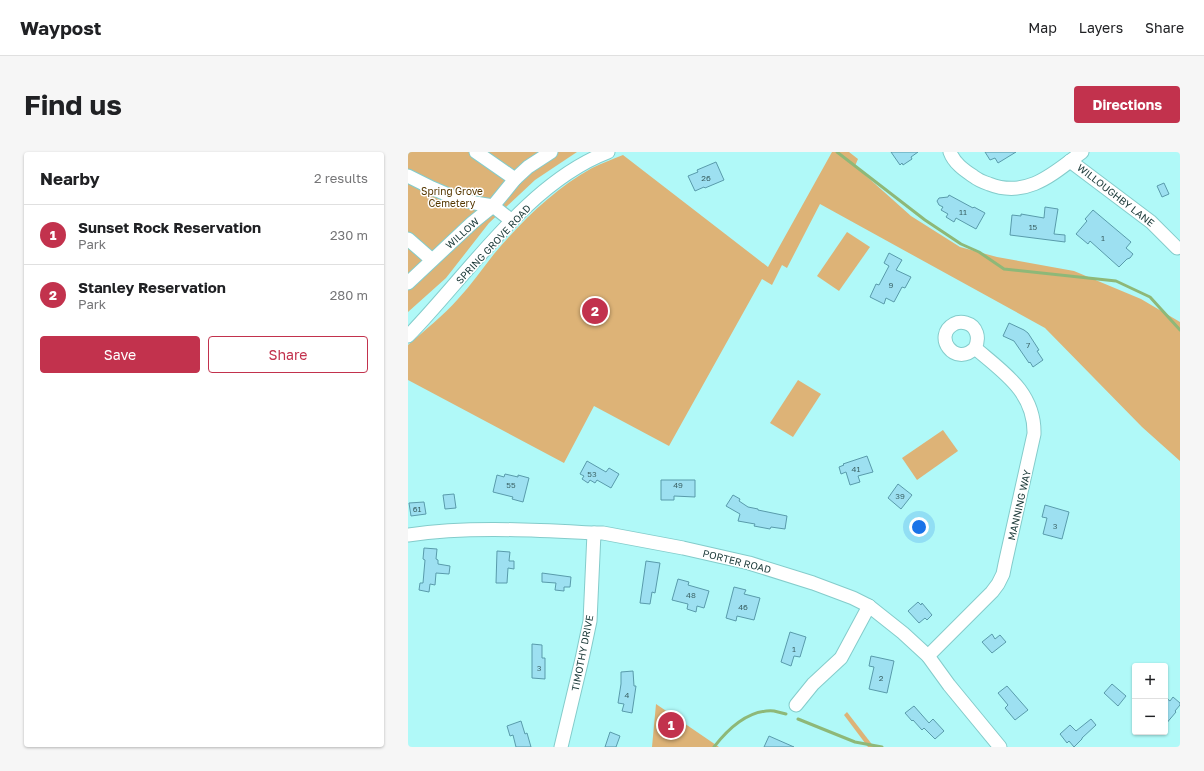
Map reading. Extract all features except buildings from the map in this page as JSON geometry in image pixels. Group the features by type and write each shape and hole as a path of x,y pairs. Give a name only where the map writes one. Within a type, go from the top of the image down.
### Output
{"street":[{"path":"476,152 515,179"},
{"name":"WILLOW","path":"408,283 472,223 493,206 515,179 528,167 551,152"},
{"name":"SPRING GROVE ROAD","path":"408,336 512,221 538,196 563,177 597,156 608,152"},
{"path":"950,152 960,167 976,179 1004,189 1022,188 1043,180 1082,152"},
{"name":"WILLOUGHBY LANE","path":"1070,160 1151,222 1177,248"},
{"path":"408,176 453,197 493,206 512,221"},
{"path":"408,239 432,260"},
{"name":"MANNING WAY","path":"928,656 986,600 998,584 1003,574 1034,434 1033,416 1024,394 1013,381 975,348"},
{"name":"PORTER ROAD","path":"408,535 434,531 515,529 603,533 683,548 749,563 813,582 869,606 903,633 928,656 949,685 1000,747"},
{"name":"TIMOTHY DRIVE","path":"561,747 590,621 594,533"},
{"path":"796,705 813,684 841,658 869,606"}],"green space":[{"name":"Spring Grove Cemetery","path":"408,152 577,152 535,180 489,223 446,278 408,312"},
{"path":"832,152 849,152 858,159 855,166 911,216 960,247 997,257 1074,271 1141,299 1180,322 1180,461 1142,427 1045,328 820,204 787,268 782,265 772,285 762,279 669,446 594,406 564,463 408,380 408,345 452,305 494,254 539,206 578,176 592,168 623,155 768,267"},
{"path":"847,232 870,247 839,291 817,276"},
{"path":"798,380 821,394 793,437 770,423"},
{"path":"943,430 958,451 917,480 902,458"},
{"path":"656,704 719,747 652,747"},
{"path":"847,712 874,747 868,747 844,715"}],"waterway":[{"path":"837,152 925,220 961,244 979,252 1004,269 1116,281 1150,297 1180,330"},
{"path":"714,747 733,727 756,713 774,711 786,714"},
{"path":"798,719 855,742 882,747"}],"place":[{"name":"Stanley Reservation","path":"595,311"},
{"name":"Sunset Rock Reservation","path":"671,725"}]}
